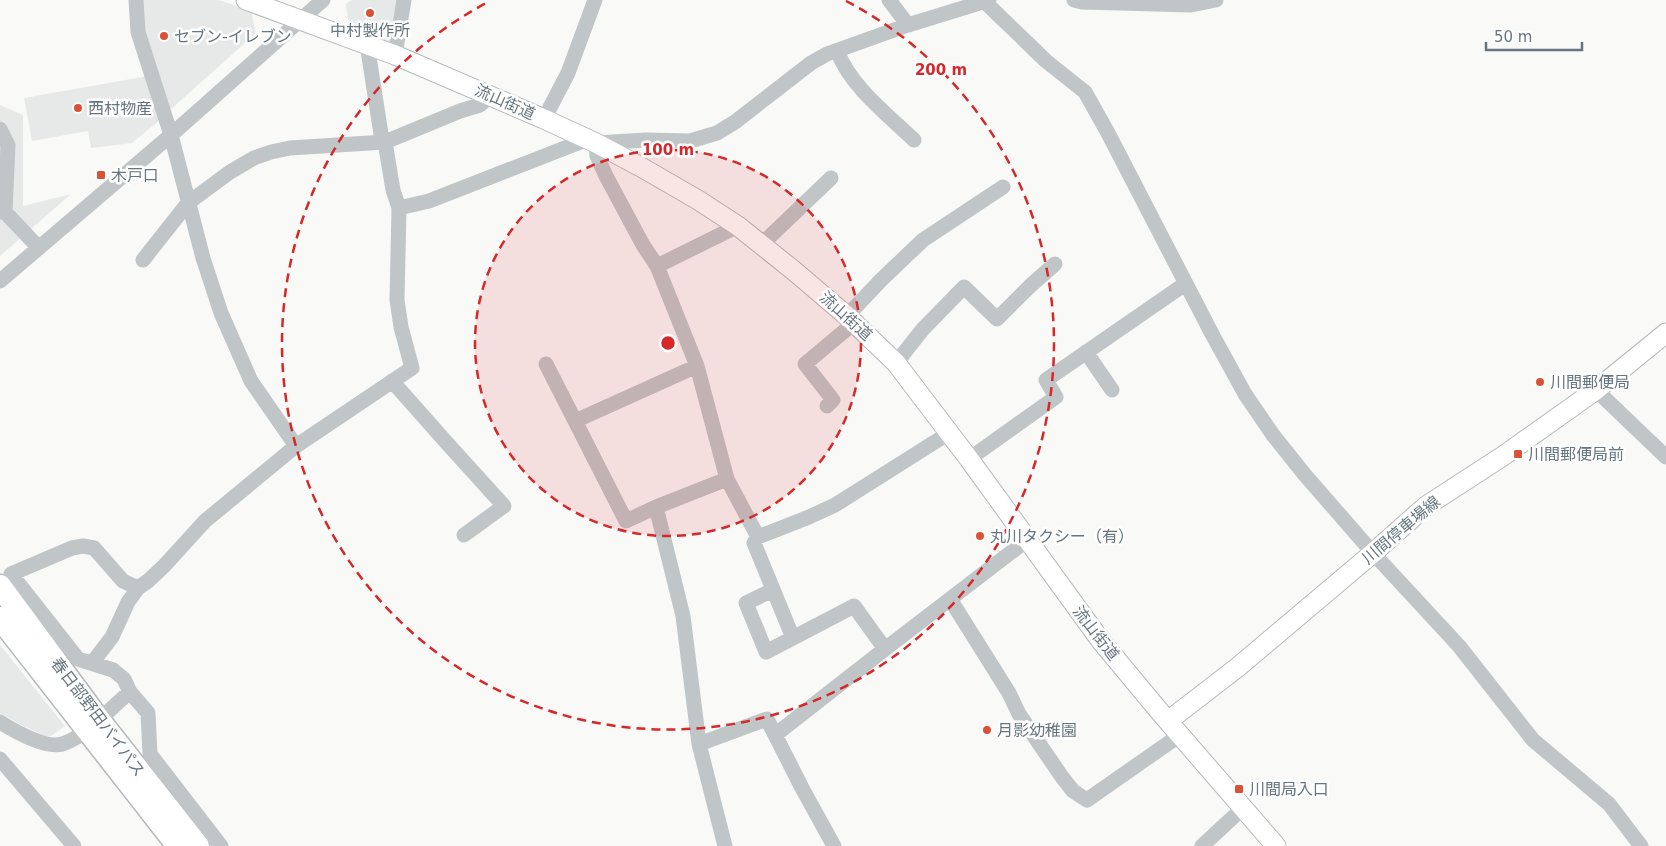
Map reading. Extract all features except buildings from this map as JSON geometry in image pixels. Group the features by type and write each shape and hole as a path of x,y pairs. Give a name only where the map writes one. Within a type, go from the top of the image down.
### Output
{"highway":[{"name":"春日部野田バイパス","path":"0,586 93,725 178,846"},
{"name":"春日部野田バイパス","path":"0,618 198,846"}],"main road":[{"name":"流山街道","path":"246,0 395,55 592,141 649,171 738,226 762,244 850,319 896,363 1102,642 1276,846"},
{"name":"川間停車場線","path":"1174,728 1238,667 1426,506 1503,456 1596,390 1666,333"}],"street":[{"path":"136,0 138,32 171,135 202,258 221,313 251,381 296,446"},
{"path":"0,281 171,135 323,0"},
{"path":"395,55 404,0"},
{"path":"544,119 568,73 595,0"},
{"path":"889,0 908,26"},
{"path":"1074,0 1082,2 1192,4 1216,0"},
{"path":"399,208 429,201 592,141 690,141 717,133 735,122 811,63 837,51 987,1 1046,61 1084,92 1121,158 1185,284 1245,394 1273,435 1373,553 1459,646 1533,740 1609,804 1641,846"},
{"path":"92,663 112,637 128,602 138,588 164,566 205,521 296,446 412,368 400,327 397,300 399,208 381,134 367,44"},
{"path":"837,51 842,63 867,95 914,140"},
{"path":"143,260 188,202 230,172 254,158 290,148 384,142 460,111 480,105 490,95"},
{"path":"0,129 8,146 2,212 39,248"},
{"path":"592,141 606,176 643,245 658,266 697,366 727,479 758,537"},
{"path":"762,244 831,178"},
{"path":"827,406 834,400 805,364 850,319 880,280 923,240 1003,187"},
{"path":"658,266 738,226"},
{"path":"896,363 923,329 964,287 997,319 1055,264"},
{"path":"969,460 1056,397 1046,380 1185,284"},
{"path":"1086,352 1112,390"},
{"path":"546,364 626,521 727,479"},
{"path":"575,421 697,366"},
{"path":"392,381 504,506 464,535"},
{"path":"1596,390 1666,457"},
{"path":"793,638 754,543 758,537 809,517 834,504 949,433"},
{"path":"656,507 683,616 699,744 725,846"},
{"path":"775,735 1027,540"},
{"path":"138,588 123,581 94,548 83,546 72,548 11,574 78,659 113,670 124,679 130,692 148,713 150,754 221,846"},
{"path":"773,590 746,603 766,652 854,606 886,649"},
{"path":"950,599 1009,693 1019,714 1072,791 1087,800 1174,728"},
{"path":"0,722 24,736 47,744 64,744 93,725 130,692"},
{"path":"699,744 767,719 834,846"},
{"path":"0,759 74,846"},
{"path":"1202,846 1243,808"}],"shaded area":[{"path":"139,0 218,0 253,11 252,16 256,33 169,111 144,32"},
{"path":"351,0 402,0 394,45 349,28 346,4"},
{"path":"148,76 161,119 132,143 91,148 88,131 32,141 24,98"},
{"path":"0,105 23,115 23,206 71,194 0,256"},
{"path":"0,645 65,726 51,736 46,736 21,725 0,713"}],"place":[{"name":"中村製作所","path":"370,13"},
{"name":"セブン-イレブン","path":"164,36"},
{"name":"西村物産","path":"78,108"},
{"name":"木戸口","path":"101,175"},
{"name":"川間郵便局","path":"1540,382"},
{"name":"川間郵便局前","path":"1518,454"},
{"name":"丸川タクシー（有）","path":"980,536"},
{"name":"月影幼稚園","path":"987,730"},
{"name":"川間局入口","path":"1239,789"}]}
